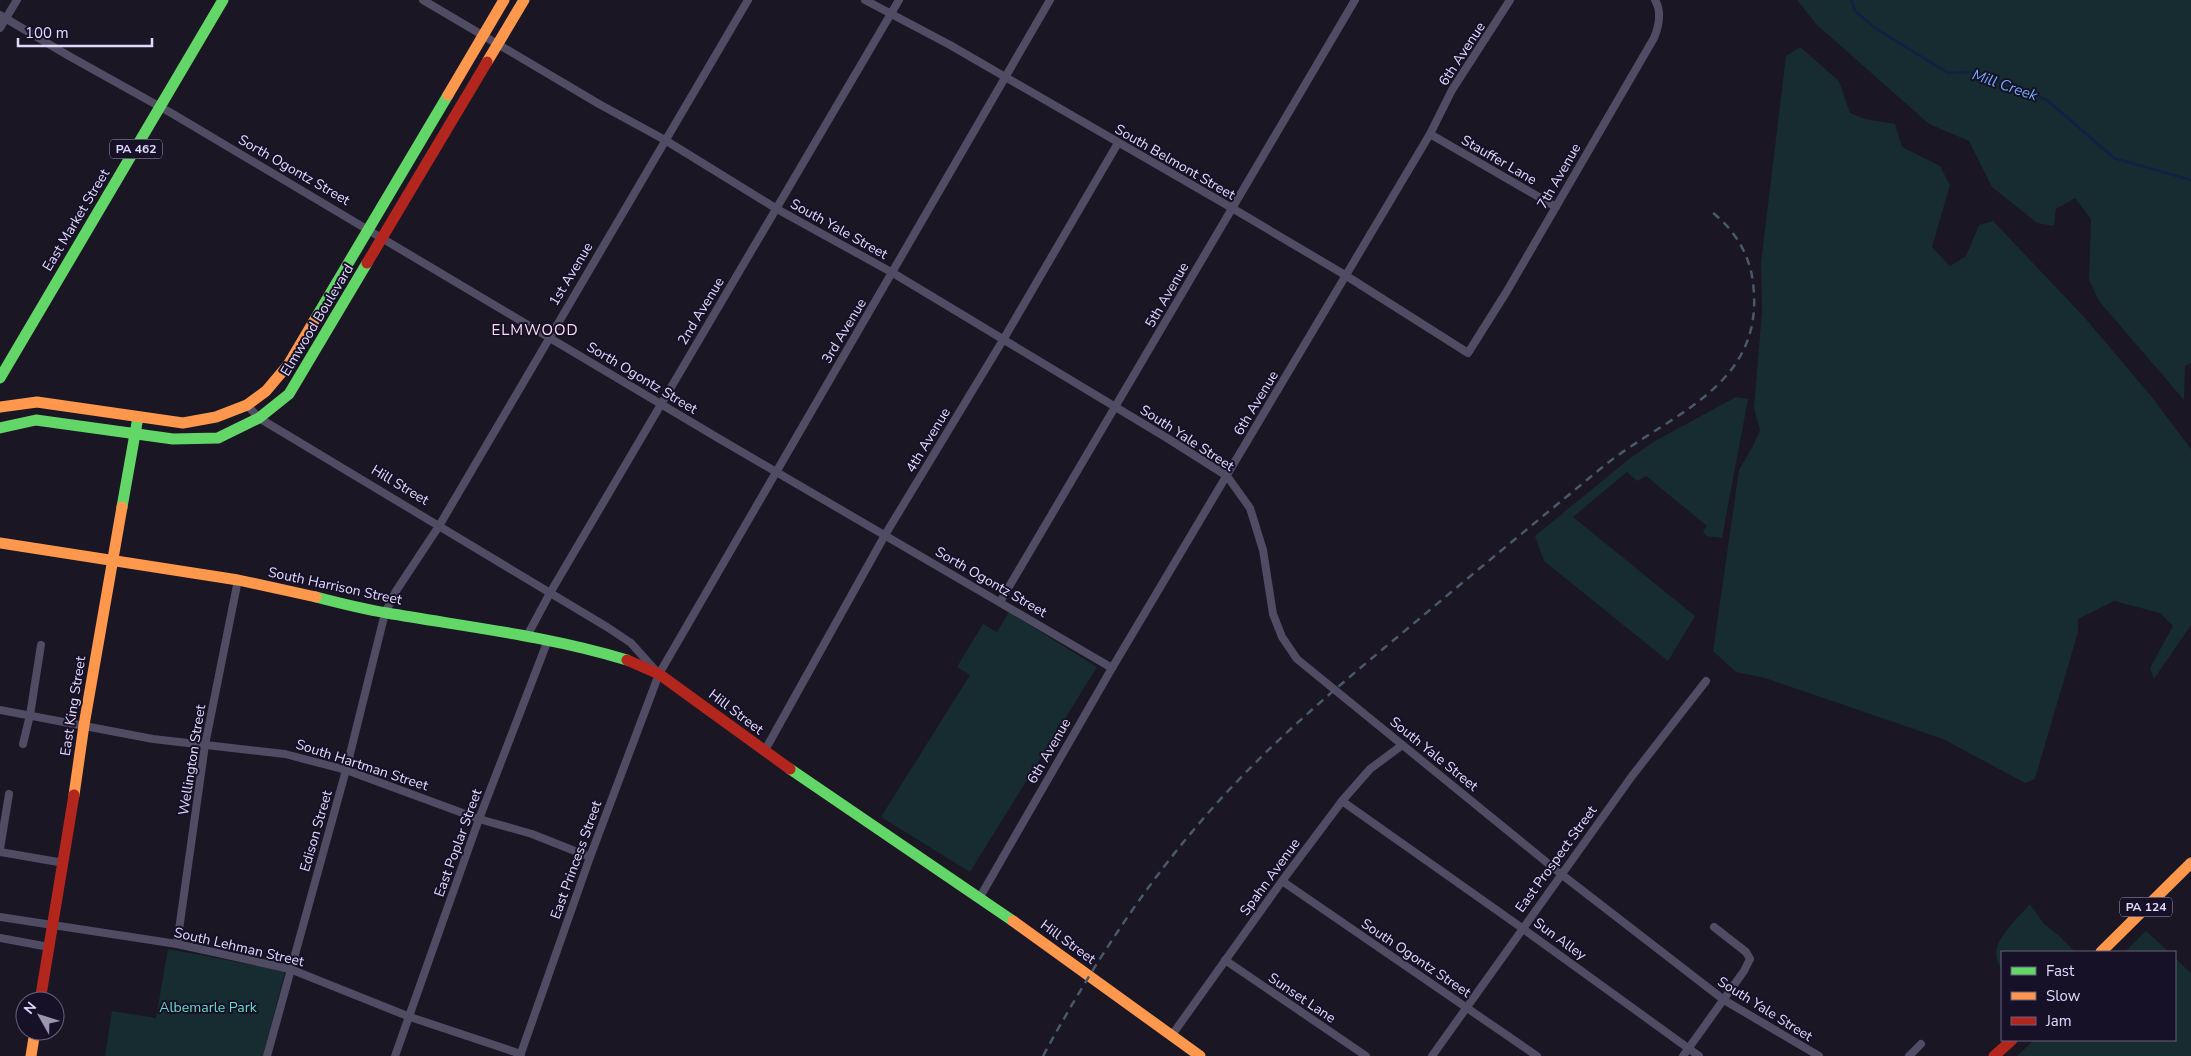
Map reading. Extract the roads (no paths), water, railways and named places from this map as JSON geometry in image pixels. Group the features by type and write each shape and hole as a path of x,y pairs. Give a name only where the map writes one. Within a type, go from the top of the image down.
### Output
{"street":[{"path":"0,28 3,16 17,0"},
{"name":"East Market Street","path":"0,378 223,0"},
{"name":"South Yale Street","path":"423,0 499,43 599,104 665,140 777,208 893,273 1227,476 1250,508 1257,526 1263,550 1273,614 1282,637 1297,659 1401,746 1561,874 1724,1000 1819,1056"},
{"name":"Elmwood Boulevard","path":"0,407 37,402 183,423 216,417 247,405 266,391 288,365 504,0"},
{"name":"Elmwood Boulevard","path":"0,428 36,420 173,439 218,438 259,418 289,394 384,238 524,0"},
{"name":"1st Avenue","path":"385,613 396,591 439,526 748,0"},
{"name":"South Belmont Street","path":"865,0 1004,77 1232,208 1345,275 1468,353"},
{"name":"2nd Avenue","path":"527,636 661,403 899,0"},
{"name":"3rd Avenue","path":"659,674 1050,0"},
{"name":"5th Avenue","path":"1000,602 1355,0"},
{"name":"6th Avenue","path":"980,897 1112,668 1430,134 1452,90 1510,0"},
{"name":"7th Avenue","path":"1468,353 1556,207 1654,38 1658,27 1657,3"},
{"name":"Sorth Ogontz Street","path":"3,16 69,56 161,106 368,228 548,338 1112,668"},
{"name":"Stauffer Lane","path":"1430,134 1556,207"},
{"name":"4th Avenue","path":"764,752 885,535 1003,340 1118,143"},
{"name":"Hill Street","path":"247,405 259,418 630,643 659,674 764,752 980,897 1200,1056"},
{"name":"East King Street","path":"42,991 64,863 84,725 138,417"},
{"name":"South Harrison Street","path":"0,543 238,580 385,613 548,640 599,651 627,660 659,674"},
{"name":"Wellington Street","path":"177,944 205,745 238,580"},
{"name":"Edison Street","path":"267,1056 346,770 385,613"},
{"name":"East Poplar Street","path":"396,1056 479,819 548,640"},
{"path":"23,744 30,715 41,646"},
{"name":"East Princess Street","path":"520,1055 590,857 659,674"},
{"name":"East Prospect Street","path":"1432,1056 1632,776 1706,681"},
{"name":"South Hartman Street","path":"0,710 153,739 285,754 346,770 479,819 532,834 590,857"},
{"name":"Spahn Avenue","path":"1172,1035 1282,881 1342,801 1370,769 1401,746"},
{"path":"9,794 0,851 64,863"},
{"name":"Sun Alley","path":"1342,801 1699,1056"},
{"name":"PA 124","path":"2102,951 2191,863"},
{"name":"South Ogontz Street","path":"1282,881 1537,1056"},
{"name":"South Lehman Street","path":"0,917 177,944 290,969 410,1016 520,1055"},
{"path":"1682,1056 1744,972 1750,959 1746,952 1714,927"},
{"path":"0,938 49,947"},
{"name":"Sunset Lane","path":"1225,960 1366,1056"},
{"path":"31,1056 33,1041"},
{"path":"1994,1056 2011,1041"},
{"path":"1909,1056 1921,1044"}],"waterway":[{"name":"Mill Creek","path":"1851,0 1855,11 1875,28 1948,73 1971,72 2047,100 2114,158 2191,180"}],"railway":[{"path":"1043,1056 1078,994 1116,934 1157,876 1225,794 1273,746 1323,700 1605,465 1684,412 1709,393 1729,372 1745,348 1753,318 1753,283 1748,262 1739,242 1726,224 1709,210"}],"district":[{"name":"ELMWOOD","path":"535,330"}],"park label":[{"name":"Albemarle Park","path":"208,1007"}]}
